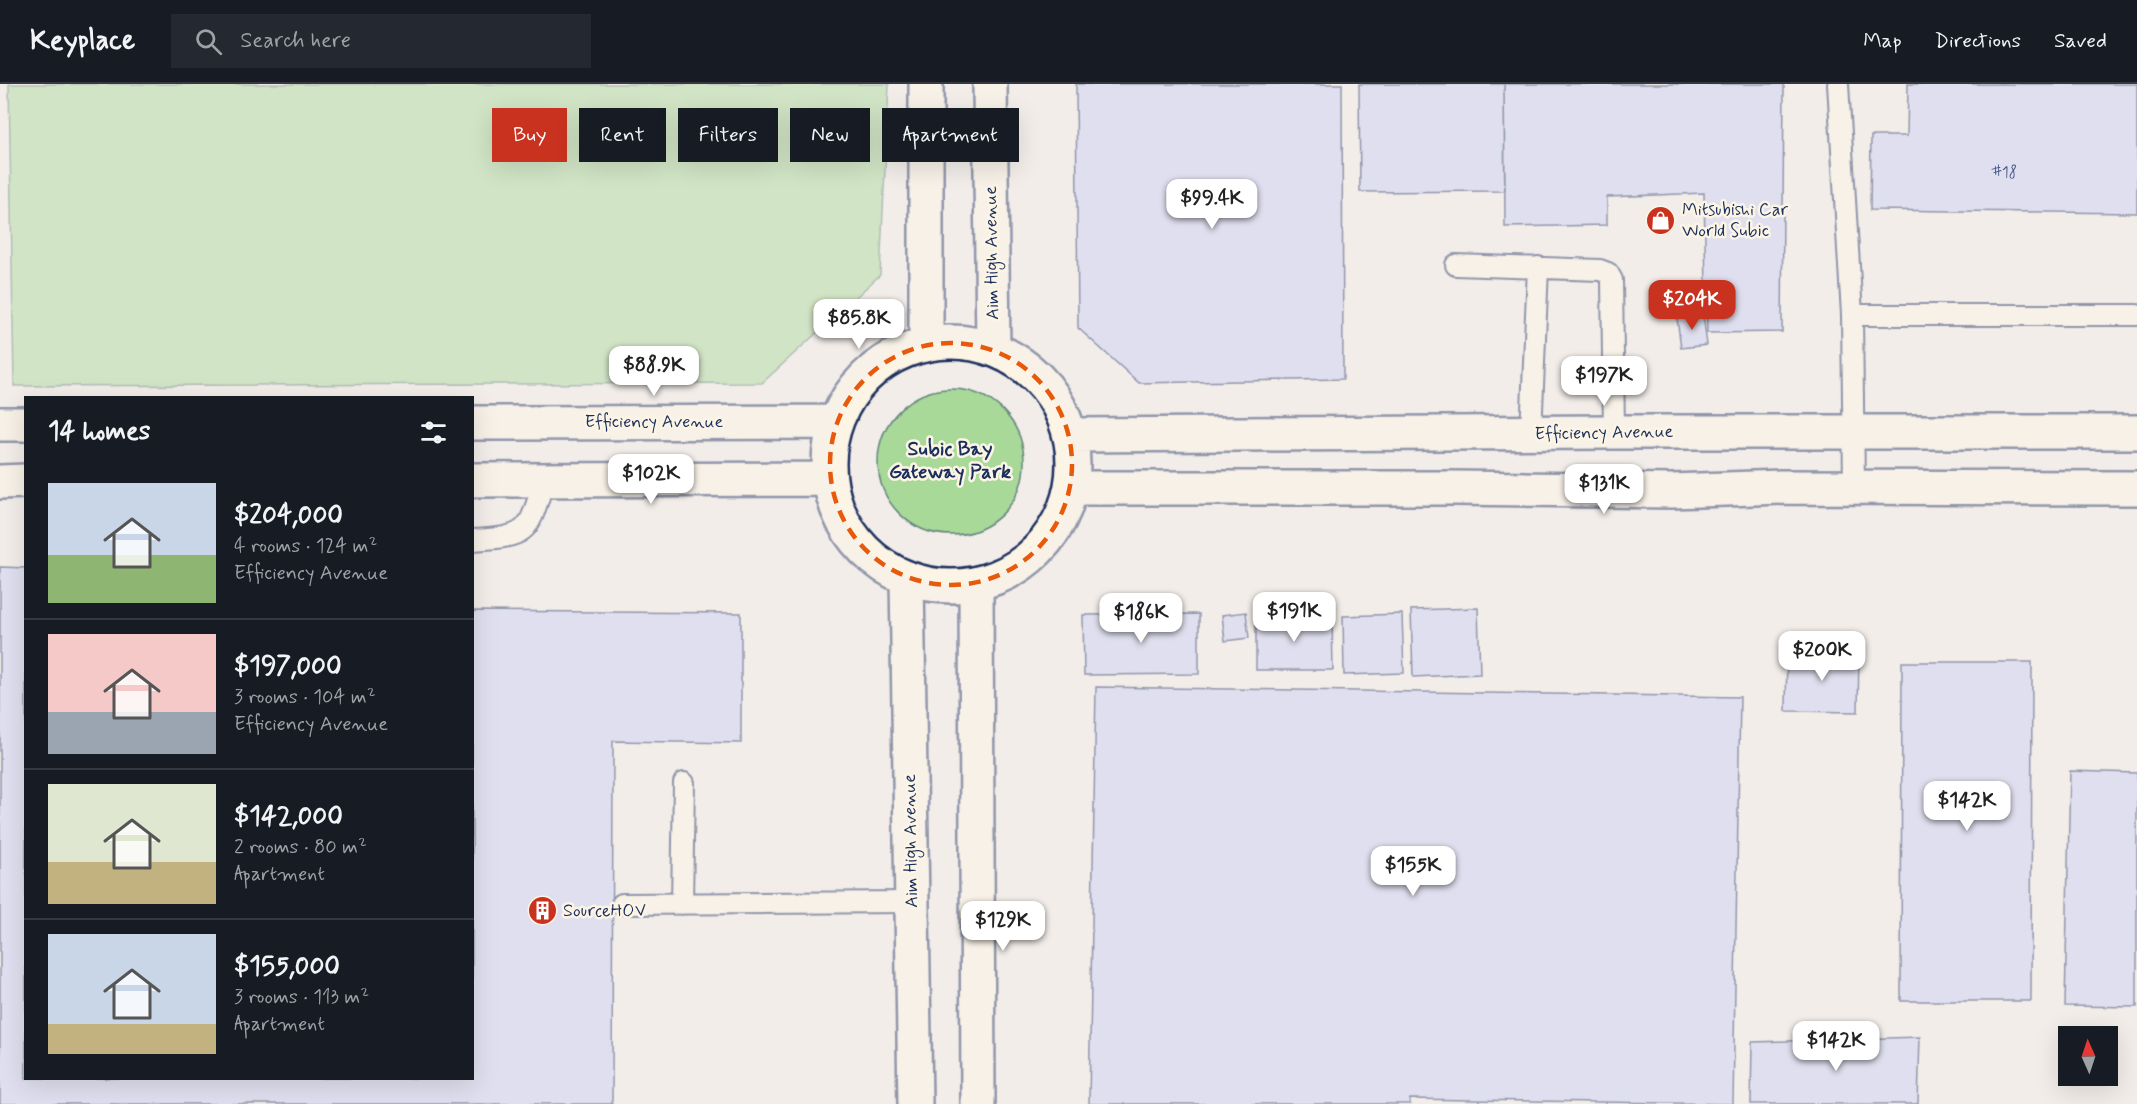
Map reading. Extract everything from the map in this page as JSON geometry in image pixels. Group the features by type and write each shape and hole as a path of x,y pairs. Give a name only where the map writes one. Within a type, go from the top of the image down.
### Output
{"street":[{"path":"926,84 926,345"},
{"name":"Aim High Avenue","path":"990,84 993,350"},
{"path":"948,342 971,344 993,350 1015,360 1039,380 1050,392 1062,413 1071,435 1074,461 1071,488 1063,515 1048,539 1028,559 1003,574 976,584 941,586 907,578 883,566 863,549 846,528 835,504 829,479 828,459 836,422 846,400 862,381 874,370 902,352 948,342"},
{"name":"Efficiency Avenue","path":"474,423 836,422"},
{"path":"0,424 24,424"},
{"name":"Efficiency Avenue","path":"1071,435 2137,432"},
{"path":"474,480 829,479"},
{"path":"0,482 24,482"},
{"path":"1071,488 1452,488 1672,491 1781,487 2137,488"},
{"name":"Aim High Avenue","path":"907,578 915,1104"},
{"path":"976,584 978,1104"}],"lane":[{"path":"1838,84 1852,315 1854,488"},
{"path":"1456,265 1600,270 1608,273 1612,280 1614,432"},
{"path":"1531,434 1539,267"},
{"path":"1852,315 2137,315"},
{"path":"474,540 498,539 520,533 531,522 544,480"},
{"path":"682,904 684,783"},
{"path":"622,904 912,902"}],"highlighted area":[{"path":"971,343 1015,360 1050,392 1071,435 1072,488 1048,539 1028,559 976,584 941,586 907,578 883,566 846,528 829,479 830,441 846,400 880,364 926,345"}],"green space":[{"path":"9,84 889,84 888,108 882,108 882,162 885,162 880,275 762,383 14,386"},
{"path":"951,389 979,394 1003,410 1019,434 1024,462 1019,490 1003,514 979,530 951,535 923,530 899,514 883,490 878,462 883,434 899,410 923,394"}],"building":[{"path":"1076,84 1342,84 1343,379 1139,383 1078,328"},
{"path":"1359,84 1504,84 1505,191 1360,192"},
{"path":"1504,84 1784,84 1782,332 1707,333 1704,193 1607,197 1607,225 1505,227"},
{"path":"1908,84 2137,84 2137,213 1870,210 1871,136 1907,136"},
{"path":"1703,315 1707,345 1681,348 1677,318"},
{"name":"SourceHOV","path":"0,567 24,568 24,1080 474,1080 474,611 741,613 741,743 613,741 612,1104 0,1104"},
{"path":"1478,608 1480,674 1413,677 1411,610"},
{"path":"1246,612 1249,638 1225,641 1222,615"},
{"path":"1199,614 1199,674 1084,675 1083,615"},
{"path":"1402,614 1404,673 1344,675 1343,616"},
{"path":"1256,615 1332,616 1333,670 1256,670"},
{"path":"1787,652 1859,653 1858,712 1786,711"},
{"path":"1902,662 2032,662 2031,1001 1901,1001"},
{"path":"1096,687 1740,697 1733,1104 1410,1099 1410,1104 1089,1104"},
{"path":"2070,771 2137,773 2137,1007 2065,1006"},
{"path":"1920,1037 1918,1104 1751,1104 1752,1042"}],"place":[{"name":"Mitsubishi Car World Subic","path":"1661,220"},
{"name":"SourceHOV","path":"542,911"}],"district":[{"name":"Subic Bay Gateway Park","path":"950,460"}]}
